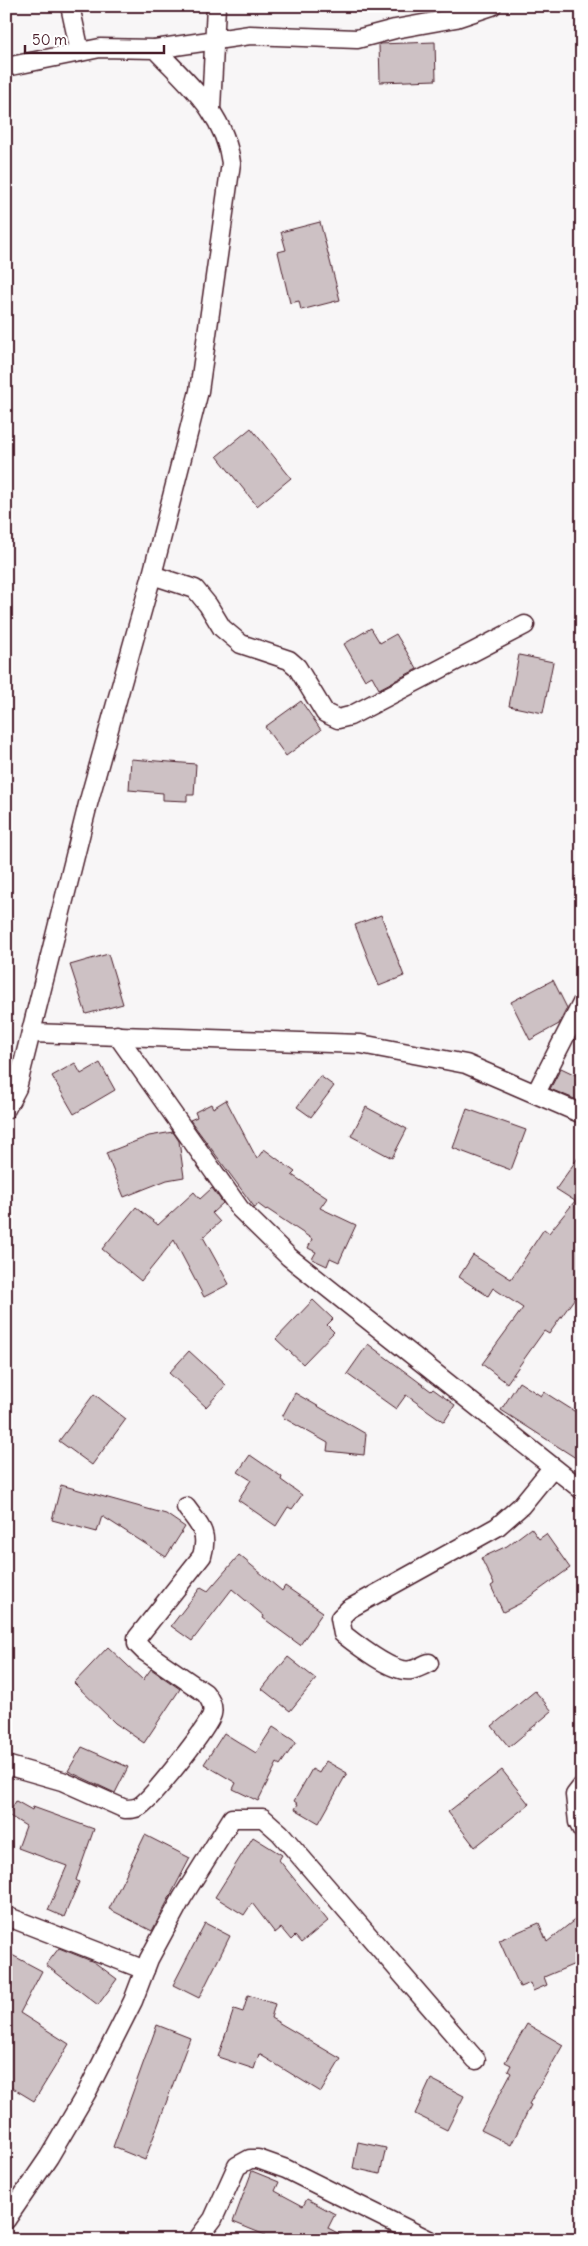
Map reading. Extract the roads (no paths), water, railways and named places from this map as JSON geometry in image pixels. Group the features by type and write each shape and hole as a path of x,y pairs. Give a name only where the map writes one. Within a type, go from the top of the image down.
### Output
{"street":[{"path":"70,6 80,52"},
{"path":"211,108 216,6"},
{"path":"6,68 100,48 155,49 250,35 357,39 395,29 456,18 492,6"},
{"path":"6,1108 17,1088 88,804 152,575 199,391 232,162 229,146 211,108 155,49"},
{"path":"152,575 195,590 208,605 222,628 241,644 289,660 297,667 325,713 338,719 350,716 525,625"},
{"path":"536,1093 582,1004"},
{"path":"31,1033 361,1044 466,1064 582,1114"},
{"path":"117,1035 240,1210 289,1257 582,1490"},
{"path":"429,1663 410,1671 396,1668 366,1652 343,1634 340,1618 349,1609 497,1527 521,1506 552,1468"},
{"path":"6,1765 62,1781 125,1809 134,1809 151,1795 204,1729 212,1714 212,1701 205,1693 144,1651 137,1644 137,1638 202,1556 206,1543 204,1532 186,1507"},
{"path":"582,1786 575,1795 578,1822 582,1830"},
{"path":"6,2220 49,2157 87,2092 132,2001 145,1970 182,1898 232,1818 264,1818 476,2060"},
{"path":"6,1916 145,1970"},
{"path":"197,2240 213,2219 238,2166 250,2159 258,2159 286,2169 429,2240"}]}
